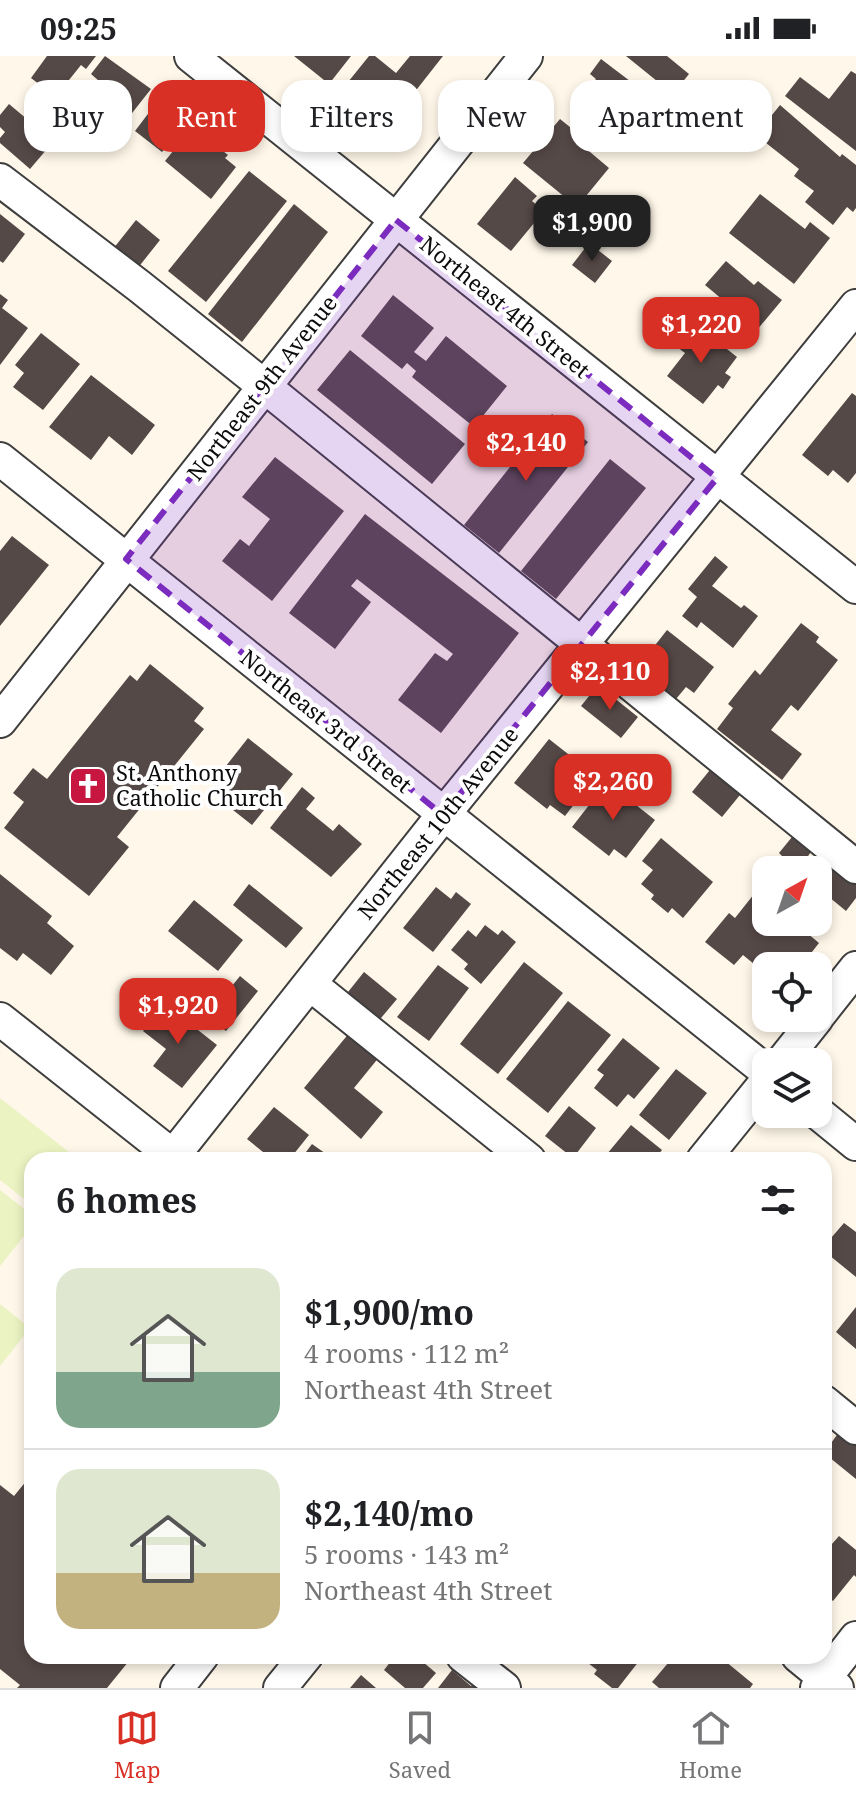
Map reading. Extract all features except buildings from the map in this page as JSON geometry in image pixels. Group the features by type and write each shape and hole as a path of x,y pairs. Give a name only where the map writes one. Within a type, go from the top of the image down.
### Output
{"street":[{"name":"Northeast 4th Street","path":"191,56 856,587"},
{"name":"Northeast 9th Avenue","path":"0,721 526,56"},
{"path":"0,180 264,386 856,867"},
{"name":"Northeast 10th Avenue","path":"181,1152 443,815 856,306"},
{"name":"Northeast 3rd Street","path":"0,459 752,1060"},
{"path":"832,998 856,968"},
{"path":"310,984 519,1152"},
{"path":"0,1019 168,1152"},
{"path":"793,1048 805,1032"},
{"path":"709,1152 752,1099"},
{"path":"832,1124 856,1144"},
{"path":"832,1408 856,1428"},
{"path":"806,1664 826,1685 856,1638"},
{"path":"177,1688 196,1664"},
{"path":"280,1688 300,1664"},
{"path":"473,1664 504,1688"}],"highlighted area":[{"path":"396,220 717,478 443,815 126,559"}],"green space":[{"path":"0,1098 69,1152 24,1152 24,1199 0,1180"},
{"path":"0,1190 24,1209 24,1236 0,1266"},
{"path":"0,1304 24,1323 24,1336 0,1366"}],"place":[{"name":"St. Anthony Catholic Church","path":"88,786"}]}
